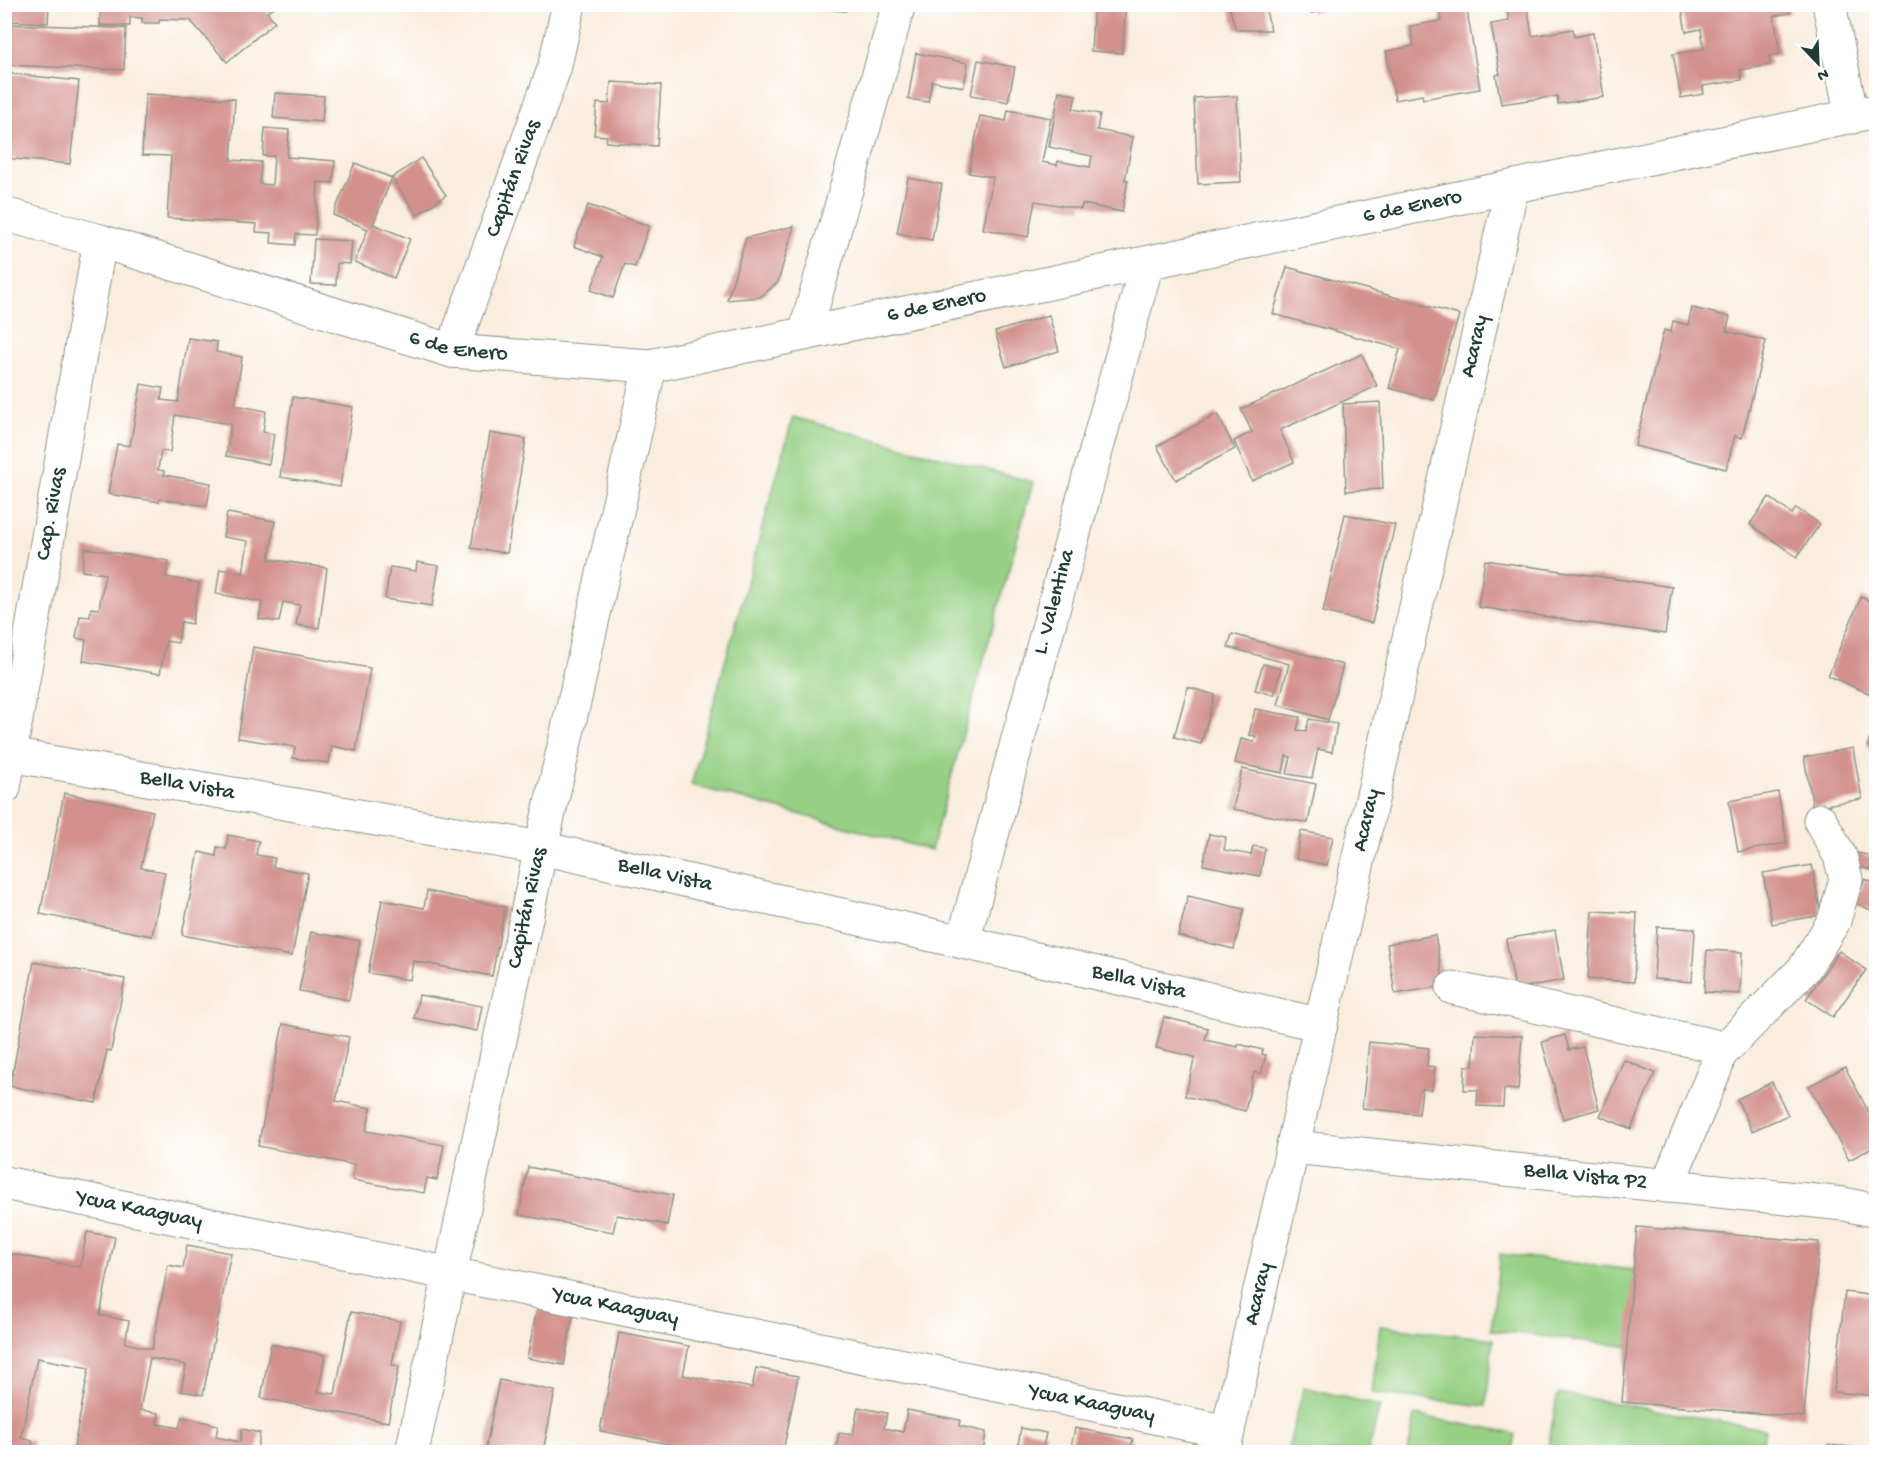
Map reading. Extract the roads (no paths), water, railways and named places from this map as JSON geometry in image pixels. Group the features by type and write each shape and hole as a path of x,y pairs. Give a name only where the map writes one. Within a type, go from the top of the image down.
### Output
{"street":[{"name":"Capitán Rivas","path":"452,351 554,69 569,4"},
{"path":"805,333 899,4"},
{"path":"1829,4 1864,114"},
{"name":"6 de Enero","path":"4,214 100,241 452,351 650,366 1864,114"},
{"name":"Acaray","path":"1225,1442 1512,187"},
{"name":"Cap. Rivas","path":"4,788 7,755 100,241"},
{"name":"L. Valentina","path":"963,942 1146,263"},
{"name":"Capitán Rivas","path":"412,1452 541,848 650,366"},
{"name":"Bella Vista","path":"7,755 541,848 1321,1025"},
{"path":"1667,1186 1719,1055 1804,969 1834,921 1846,879 1840,856 1820,820"},
{"path":"1453,988 1711,1045 1719,1055"},
{"name":"Bella Vista P2","path":"1293,1148 1844,1204 1876,1211"},
{"name":"Ycua Kaaguay","path":"4,1183 451,1273 1225,1442"}]}
